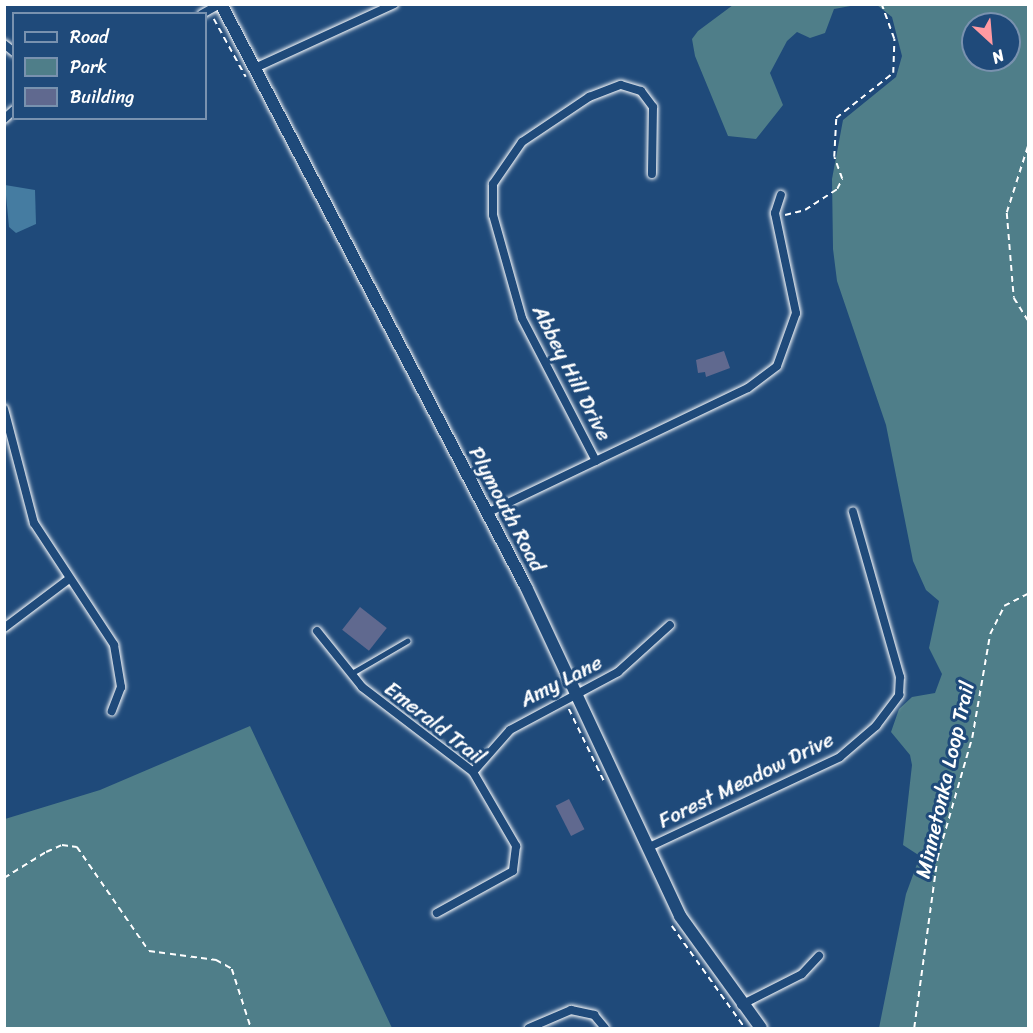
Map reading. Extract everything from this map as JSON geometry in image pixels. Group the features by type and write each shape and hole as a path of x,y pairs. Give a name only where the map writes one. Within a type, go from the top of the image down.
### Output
{"main road":[{"name":"Plymouth Road","path":"220,4 487,513 570,697 685,924 740,1006 760,1029"}],"street":[{"path":"205,12 220,4"},
{"path":"255,68 394,4"},
{"name":"Abbey Hill Drive","path":"596,461 522,318 494,215 493,184 522,142 589,97 621,85 641,91 653,107 652,174"},
{"path":"487,513 748,388 777,366 787,350 796,313 775,213 781,195"},
{"path":"4,409 34,523 114,645 122,687 112,711"},
{"name":"Forest Meadow Drive","path":"647,848 840,757 876,726 899,695 900,678 853,512"},
{"path":"4,628 69,579"},
{"name":"Amy Lane","path":"473,772 510,730 641,656 670,625"},
{"name":"Emerald Trail","path":"317,632 350,674 473,772 516,846 517,863 506,877 437,913"},
{"path":"740,1006 802,974 819,956"},
{"path":"529,1029 571,1010 594,1015 605,1029"}],"lane":[{"path":"350,674 406,641"}],"path":[{"path":"775,213 805,210 837,189 842,179 834,157 836,118 893,73 894,39 881,4"},
{"path":"207,15 247,79"},
{"path":"1029,147 1007,213 1014,298 1029,320"},
{"name":"Minnetonka Loop Trail","path":"914,1029 937,859 972,738 990,634 1004,606 1029,594"},
{"path":"570,697 609,791"},
{"path":"4,878 54,848 77,847 149,951 216,960 232,969 251,1029"},
{"path":"671,923 745,1029"}],"green space":[{"path":"733,5 856,5 834,9 825,33 810,38 797,32 787,41 770,73 783,105 756,139 728,136 695,56 692,39 698,31"},
{"path":"877,5 1028,5 1028,1028 879,1028 906,894 920,856 903,845 912,765 910,755 891,732 899,709 912,697 935,693 942,674 929,648 939,601 926,590 913,561 886,425 837,281 833,249 832,179 843,120 896,77 902,56 892,17"},
{"path":"250,726 392,1028 5,1028 5,819 100,790"}],"water":[{"path":"5,185 35,190 36,224 16,233 9,227"}],"building":[{"path":"724,351 730,368 706,377 705,372 698,373 696,360"},
{"path":"360,607 387,628 369,651 342,630"},
{"path":"569,799 584,829 571,836 556,806"}]}
